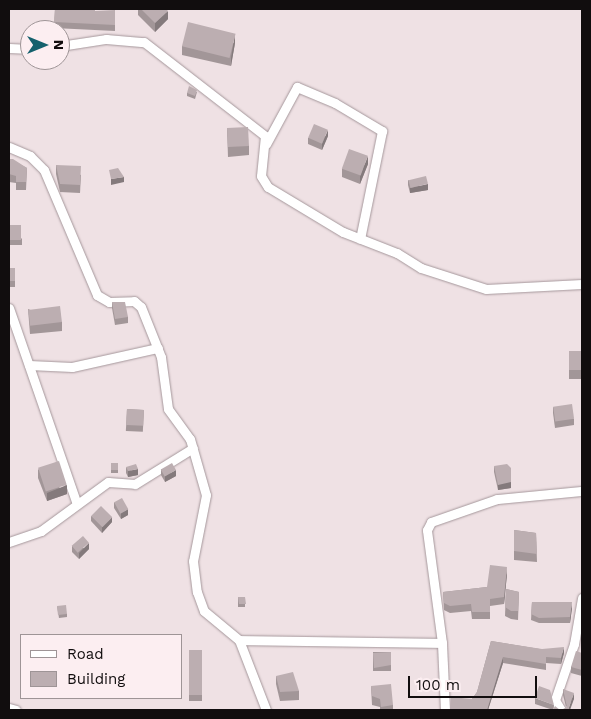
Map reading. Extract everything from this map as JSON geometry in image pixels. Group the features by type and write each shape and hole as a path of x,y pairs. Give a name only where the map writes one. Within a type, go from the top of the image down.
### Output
{"street":[{"path":"70,44 106,39 144,42 252,123 265,136 264,183 360,239 421,268 486,289 582,284"},
{"path":"266,144 297,87 328,99 382,131 369,177 360,239"},
{"path":"9,147 30,156 44,170 93,290 109,302 138,302 158,348 168,409 193,448 206,495 193,579 204,611 239,640 266,710"},
{"path":"9,308 78,504"},
{"path":"29,365 72,367 158,348"},
{"path":"9,542 41,531 108,482 140,482 193,448"},
{"path":"445,710 442,643 427,530 431,522 497,499 582,491"},
{"path":"561,710 555,700 574,644 582,598"},
{"path":"239,640 442,643"},
{"path":"9,708 16,710"}],"building":[{"path":"55,9 115,10 115,25 54,20"},
{"path":"141,9 166,9 168,11 155,23"},
{"path":"188,22 236,34 229,58 182,46"},
{"path":"189,86 197,90 195,96 187,93"},
{"path":"314,124 328,130 322,144 308,138"},
{"path":"248,127 249,146 228,147 227,128"},
{"path":"349,149 368,156 361,176 342,169"},
{"path":"9,159 13,159 27,168 26,182 16,182 16,176 9,174"},
{"path":"56,165 81,166 80,185 60,184"},
{"path":"118,168 124,177 111,179 109,170"},
{"path":"426,176 428,184 410,188 409,180"},
{"path":"9,225 21,225 21,240 9,240"},
{"path":"9,268 15,268 15,281 9,281"},
{"path":"112,302 125,302 128,317 115,319"},
{"path":"60,306 62,322 30,326 28,310"},
{"path":"569,351 582,351 582,370 569,370"},
{"path":"572,404 574,419 555,421 553,407"},
{"path":"127,409 144,410 143,426 126,425"},
{"path":"59,461 67,485 46,492 38,468"},
{"path":"111,463 118,463 118,470 111,470"},
{"path":"172,463 176,470 165,476 161,470"},
{"path":"136,464 138,469 128,471 126,467"},
{"path":"507,464 511,468 511,482 498,485 494,466"},
{"path":"122,498 128,509 120,514 114,502"},
{"path":"101,506 112,517 102,527 91,516"},
{"path":"514,530 536,533 537,554 514,551"},
{"path":"83,536 89,543 78,553 72,546"},
{"path":"490,565 507,567 504,597 490,599 490,612 472,612 471,604 450,606 444,603 443,592 487,587"},
{"path":"506,589 519,592 518,611 511,611 505,607"},
{"path":"238,597 245,597 246,604 239,604"},
{"path":"532,602 572,602 570,617 539,618 531,614"},
{"path":"66,605 67,614 58,615 57,606"},
{"path":"491,641 542,649 564,647 561,658 546,657 546,664 503,657 487,710 450,710 451,697 472,699 477,692"},
{"path":"189,650 202,650 202,695 189,695"},
{"path":"576,651 582,653 582,670 571,667"},
{"path":"391,652 391,665 374,668 373,653"},
{"path":"293,672 299,691 280,692 276,676"},
{"path":"391,684 393,705 381,707 380,699 372,696 371,686"},
{"path":"539,686 550,690 554,705 535,698"},
{"path":"563,689 574,693 568,710 561,710 567,707"}]}
